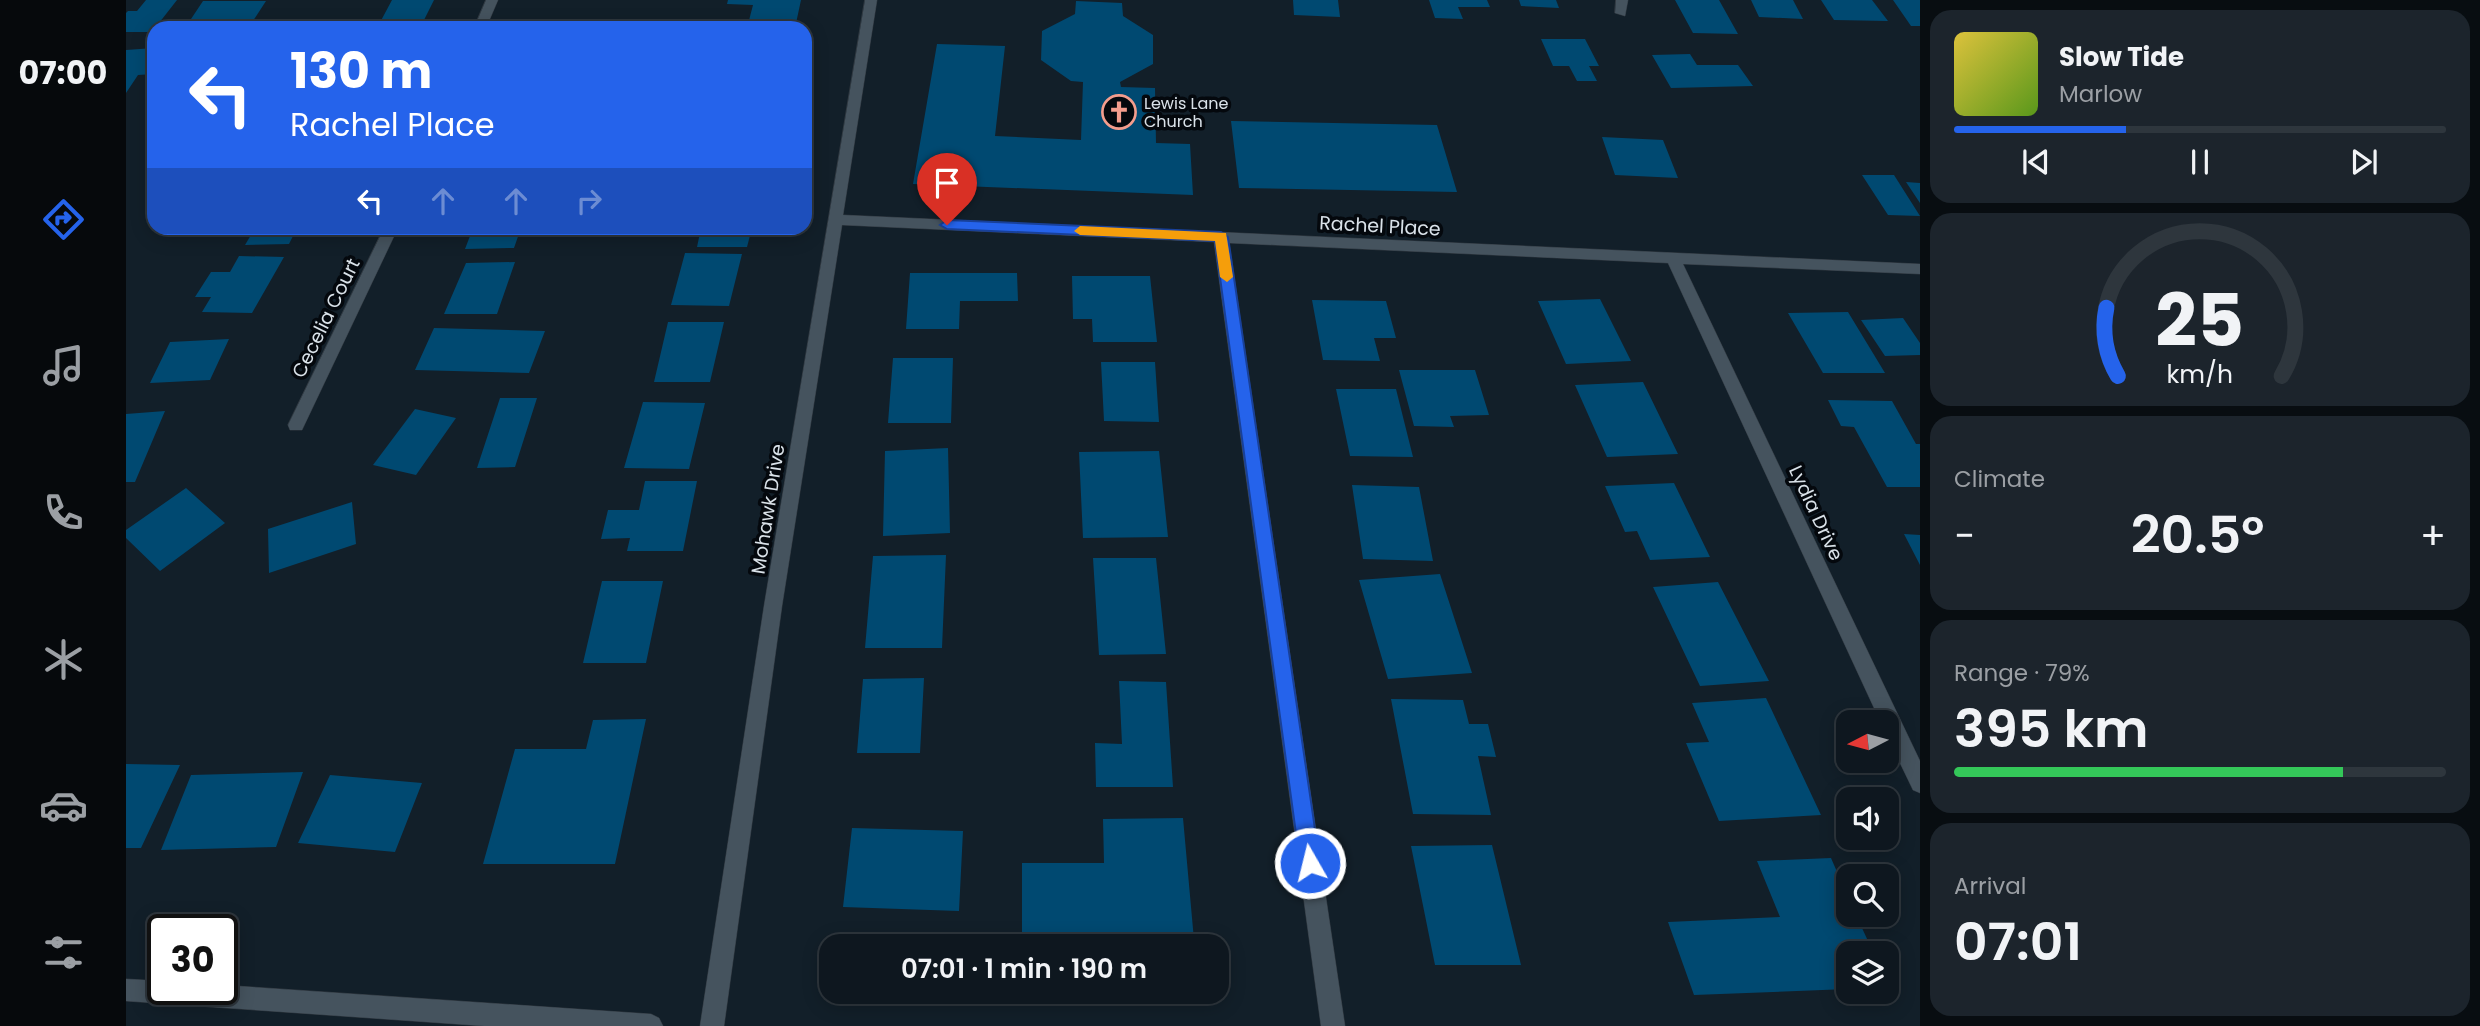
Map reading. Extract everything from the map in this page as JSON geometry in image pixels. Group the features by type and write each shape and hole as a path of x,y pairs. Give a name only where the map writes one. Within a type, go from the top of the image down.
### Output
{"street":[{"path":"483,21 492,0"},
{"name":"Mohawk Drive","path":"712,1026 773,606 871,0"},
{"name":"Rachel Place","path":"837,220 1920,269"},
{"name":"Cecelia Court","path":"296,425 388,235"},
{"path":"1221,237 1333,1026"},
{"name":"Lydia Drive","path":"1675,260 1920,783"},
{"path":"126,990 651,1026"}],"building":[{"path":"146,0 177,0 161,21 147,21 147,32 126,32 126,13 137,11"},
{"path":"392,0 434,0 424,21 381,21"},
{"path":"728,0 801,0 796,21 749,21 753,5 727,4"},
{"path":"1293,0 1338,0 1340,17 1294,15"},
{"path":"1429,0 1487,0 1490,7 1458,7 1463,19 1435,18"},
{"path":"1519,0 1556,0 1559,8 1521,6"},
{"path":"1675,0 1719,0 1738,34 1693,33"},
{"path":"1751,0 1793,0 1803,19 1759,17"},
{"path":"1821,0 1872,0 1888,21 1834,20"},
{"path":"1893,0 1920,0 1920,26 1911,26"},
{"path":"203,1 266,1 253,21 190,21"},
{"name":"Lewis Lane Church","path":"1076,1 1122,3 1123,16 1153,35 1153,64 1120,82 1121,87 1155,88 1156,143 1190,144 1193,195 913,184 937,44 1005,46 995,136 1081,140 1083,82 1071,81 1041,60 1042,31 1075,14"},
{"path":"1541,39 1585,39 1599,66 1589,66 1597,81 1577,81 1569,66 1553,66"},
{"path":"147,48 147,74 138,75 126,93 126,50"},
{"path":"1690,54 1697,65 1738,65 1753,86 1671,88 1652,55"},
{"path":"1231,121 1437,125 1457,192 1239,188"},
{"path":"1602,137 1663,140 1678,178 1615,175"},
{"path":"1862,175 1894,175 1920,216 1888,215"},
{"path":"1906,182 1920,183 1920,203"},
{"path":"251,235 294,235 289,244 245,245"},
{"path":"470,235 519,235 514,248 465,249"},
{"path":"700,235 750,235 747,247 697,247"},
{"path":"685,253 742,254 729,306 671,305"},
{"path":"239,256 284,257 252,313 202,312 211,297 195,297 211,272 230,272"},
{"path":"515,262 497,314 444,314 466,263"},
{"path":"910,273 1017,273 1018,301 960,301 959,329 906,329"},
{"path":"1072,276 1150,276 1157,342 1093,342 1092,319 1073,319"},
{"path":"1600,299 1631,361 1566,364 1538,301"},
{"path":"1312,300 1386,301 1396,338 1374,338 1380,361 1323,360"},
{"path":"1848,312 1885,373 1823,373 1788,313"},
{"path":"1903,318 1920,343 1920,355 1885,356 1861,320"},
{"path":"668,322 724,322 710,382 654,382"},
{"path":"434,328 545,331 529,373 415,370"},
{"path":"229,339 210,380 150,383 170,342"},
{"path":"893,358 953,358 951,423 888,423"},
{"path":"1101,362 1155,362 1159,422 1104,421"},
{"path":"1399,370 1475,370 1489,415 1450,416 1454,427 1414,426"},
{"path":"1643,382 1678,454 1607,457 1575,385"},
{"path":"1336,389 1396,389 1413,457 1350,456"},
{"path":"500,398 537,398 515,467 477,468"},
{"path":"1828,400 1892,401 1916,444 1920,444 1920,487 1887,487 1854,427 1841,426"},
{"path":"643,402 705,403 689,469 624,468"},
{"path":"415,409 456,418 416,475 373,465"},
{"path":"165,411 135,482 126,482 126,414"},
{"path":"948,448 950,533 883,536 885,451"},
{"path":"1159,451 1168,537 1083,538 1079,452"},
{"path":"645,481 697,481 683,551 627,551 630,538 601,539 608,510 639,510"},
{"path":"1674,483 1710,557 1650,560 1637,531 1625,532 1605,486"},
{"path":"1352,485 1419,487 1433,561 1363,559"},
{"path":"186,488 225,523 160,571 126,538 126,530"},
{"path":"352,502 356,544 269,573 268,529"},
{"path":"1904,534 1920,535 1920,565"},
{"path":"946,555 942,648 865,648 873,556"},
{"path":"1093,558 1156,558 1166,654 1099,655"},
{"path":"1440,574 1472,673 1388,679 1359,580"},
{"path":"602,581 663,581 646,663 583,663"},
{"path":"1718,582 1769,681 1700,686 1653,587"},
{"path":"924,678 920,753 857,753 863,679"},
{"path":"1119,681 1166,682 1173,787 1096,787 1095,743 1122,744"},
{"path":"1766,698 1821,815 1719,821 1686,743 1709,742 1692,703"},
{"path":"1391,699 1463,700 1469,724 1488,724 1496,757 1478,756 1491,815 1413,814"},
{"path":"646,719 615,864 483,864 515,749 586,749 593,720"},
{"path":"126,764 180,765 141,848 126,848"},
{"path":"303,772 276,847 161,850 191,775"},
{"path":"330,775 422,783 395,852 298,843"},
{"path":"1183,818 1193,934 1022,934 1022,863 1104,863 1103,819"},
{"path":"852,828 963,831 959,911 843,907"},
{"path":"1492,845 1521,965 1435,965 1411,846"},
{"path":"1831,858 1836,869 1836,927 1862,927 1868,941 1836,941 1836,989 1694,995 1668,922 1780,917 1757,861"}],"slow traffic":[{"path":"1080,231 1221,237 1227,277"}],"place":[{"name":"Lewis Lane Church","path":"1119,112"}],"route":[{"path":"947,225 1221,237 1310,863"}]}
